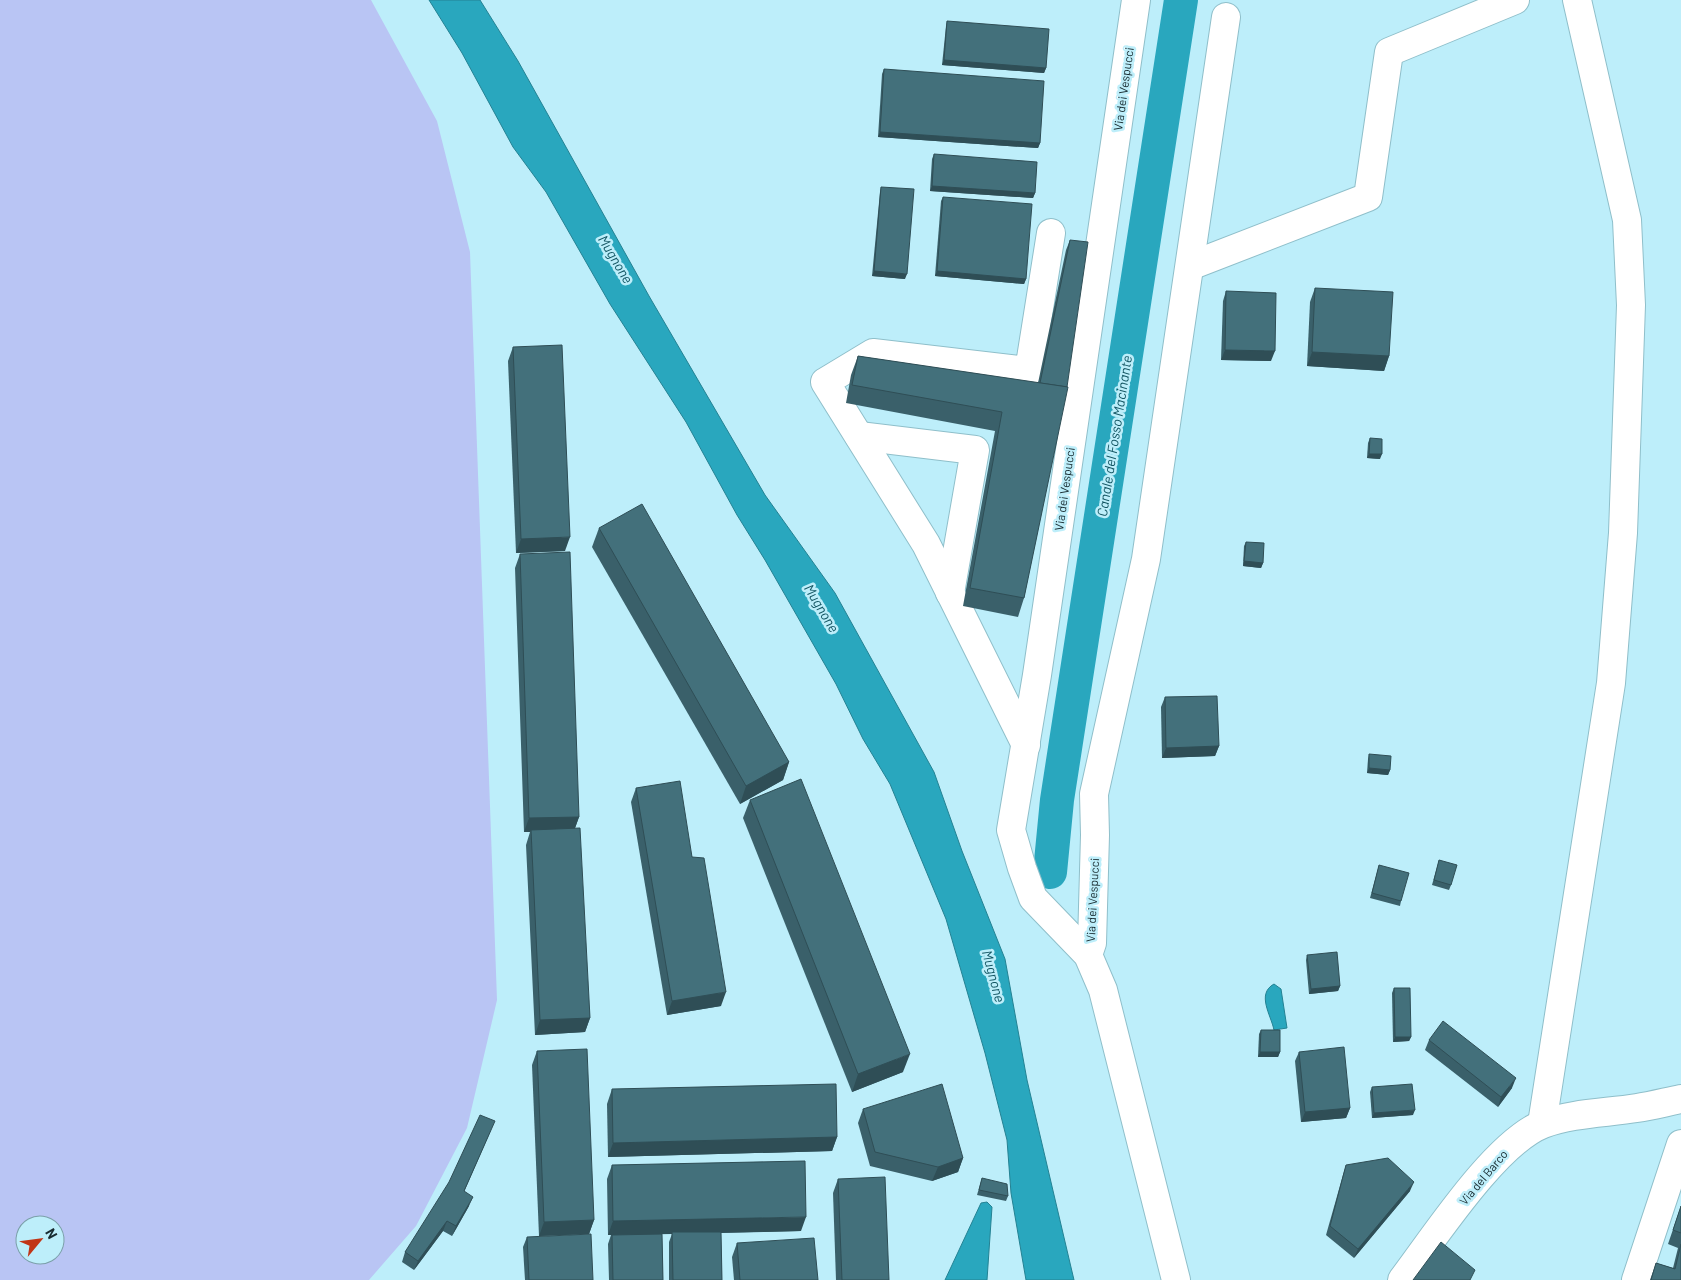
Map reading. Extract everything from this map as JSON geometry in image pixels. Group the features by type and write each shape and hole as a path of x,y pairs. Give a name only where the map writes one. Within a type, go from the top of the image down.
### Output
{"street":[{"name":"Via dei Vespucci","path":"1136,0 1026,745 1011,830 1022,868 1034,898 1088,954 1103,990 1176,1280"},
{"path":"1190,266 1368,197 1389,52 1515,0"},
{"path":"1542,1124 1610,683 1623,533 1631,304 1627,220 1577,0"},
{"name":"Via dei Vespucci","path":"1088,954 1092,943 1095,835 1094,794 1146,559 1226,17"},
{"path":"1026,745 926,544 826,382 873,353 1029,370 1051,232"},
{"path":"860,436 975,450 950,593"},
{"name":"Via del Barco","path":"1402,1280 1482,1176 1510,1144 1542,1124 1681,1099"},
{"path":"1636,1280 1681,1144"}],"shaded area":[{"path":"0,0 371,0 437,121 470,252 497,1000 467,1128 416,1226 369,1280 0,1280"}],"water":[{"name":"Mugnone","path":"429,0 480,0 518,61 649,296 765,495 835,593 934,772 962,851 1005,959 1027,1080 1074,1280 1026,1280 1011,1193 1007,1140 985,1053 946,919 890,784 863,739 836,684 737,515 686,422 610,304 546,192 513,147 462,53"},
{"path":"1274,984 1281,989 1287,1028 1274,1030 1265,999 1269,988"},
{"path":"987,1202 992,1207 987,1280 945,1280 981,1203"}],"building":[{"path":"947,21 1049,29 1046,68 944,60"},
{"path":"884,69 1044,81 1040,143 880,132"},
{"path":"934,154 1037,162 1035,193 932,186"},
{"path":"881,187 914,189 907,274 874,271"},
{"path":"943,197 1032,204 1026,279 937,271"},
{"path":"1070,240 1088,242 1067,387 1040,383"},
{"path":"1315,288 1393,292 1389,356 1312,352"},
{"path":"1226,291 1276,293 1275,351 1225,350"},
{"path":"562,345 570,537 521,539 513,347"},
{"path":"858,356 1068,387 1024,598 970,588 1002,412 852,385"},
{"path":"1370,438 1382,439 1382,454 1369,454"},
{"path":"642,504 789,762 746,786 599,528"},
{"path":"1246,542 1264,543 1263,563 1244,561"},
{"path":"570,552 579,817 529,818 520,554"},
{"path":"1217,696 1219,746 1166,748 1165,697"},
{"path":"1369,754 1391,756 1390,770 1369,768"},
{"path":"801,779 910,1054 858,1074 750,800"},
{"path":"680,781 692,857 704,858 726,992 672,1001 636,788"},
{"path":"580,828 590,1018 540,1020 531,830"},
{"path":"1439,860 1457,865 1451,885 1434,880"},
{"path":"1379,865 1409,873 1401,901 1372,893"},
{"path":"1337,952 1340,986 1311,989 1307,955"},
{"path":"1394,988 1410,988 1411,1037 1395,1037"},
{"path":"1443,1021 1516,1078 1501,1097 1429,1040"},
{"path":"1261,1030 1280,1030 1280,1052 1260,1052"},
{"path":"1344,1047 1350,1108 1305,1112 1299,1052"},
{"path":"587,1049 594,1220 544,1222 537,1051"},
{"path":"836,1084 837,1137 613,1143 612,1089"},
{"path":"942,1084 963,1158 938,1167 875,1152 863,1109"},
{"path":"1412,1084 1415,1110 1374,1113 1372,1087"},
{"path":"480,1115 495,1121 464,1191 473,1197 456,1226 447,1221 418,1261 405,1252 449,1182"},
{"path":"1388,1158 1414,1182 1358,1249 1330,1226 1346,1165"},
{"path":"805,1161 806,1217 613,1221 612,1165"},
{"path":"885,1177 889,1280 842,1280 838,1179"},
{"path":"982,1178 1007,1184 1008,1196 979,1190"},
{"path":"1681,1206 1681,1233 1673,1230"},
{"path":"672,1232 721,1232 722,1280 673,1280"},
{"path":"591,1234 593,1280 529,1280 527,1237"},
{"path":"662,1234 663,1280 613,1280 612,1235"},
{"path":"814,1238 818,1280 740,1280 737,1243"},
{"path":"1441,1242 1475,1270 1470,1280 1413,1280"},
{"path":"1681,1244 1681,1280 1651,1280 1656,1263 1675,1269"}],"waterway":[{"name":"Canale del Fosso Macinante","path":"1050,872 1057,800 1181,0"}]}
